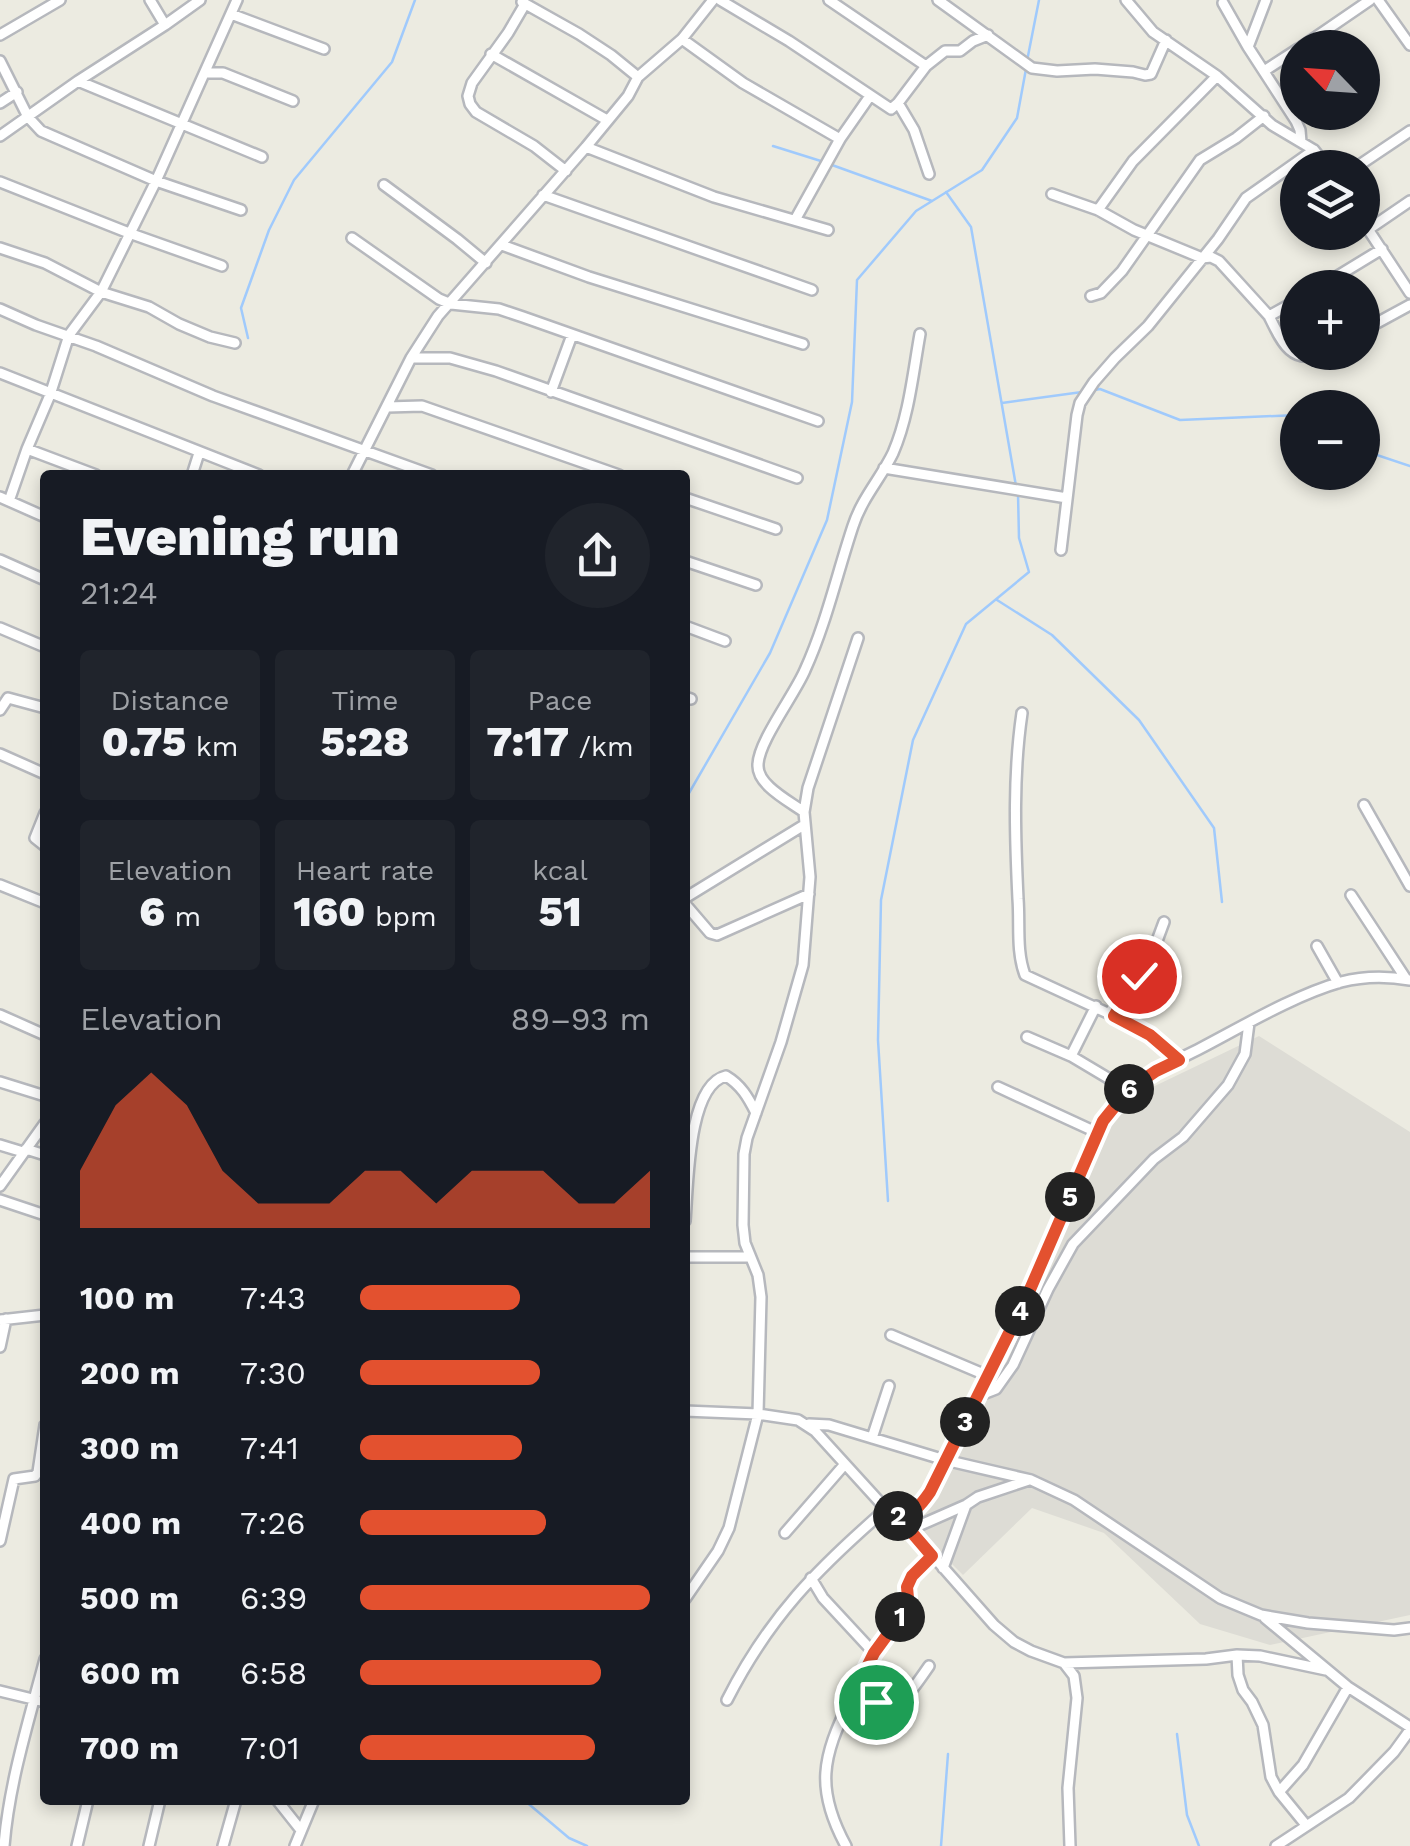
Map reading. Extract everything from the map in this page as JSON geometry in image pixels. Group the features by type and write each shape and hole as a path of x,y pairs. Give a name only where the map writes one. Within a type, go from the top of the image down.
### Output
{"street":[{"path":"0,35 60,0"},
{"path":"150,0 165,26"},
{"path":"0,136 200,0"},
{"path":"40,515 4,499 50,394 70,335 101,292 237,0"},
{"path":"354,470 430,327 586,147 628,96 638,77 682,40 717,0 790,41 891,109 926,66 945,51 960,51 988,35"},
{"path":"829,0 926,66"},
{"path":"938,0 1032,68 1057,72 1095,69 1145,76 1154,68 1166,40"},
{"path":"1126,0 1143,23 1217,76 1272,125 1314,150"},
{"path":"1248,47 1266,0"},
{"path":"1326,30 1370,0"},
{"path":"1378,0 1410,45"},
{"path":"566,170 476,112 470,104 472,83 508,33 522,2 611,55 638,77"},
{"path":"1223,3 1296,121 1301,142"},
{"path":"232,14 324,49"},
{"path":"682,40 761,95 840,139"},
{"path":"491,54 607,120"},
{"path":"1264,71 1280,60"},
{"path":"0,62 28,117 41,131 156,181 241,210"},
{"path":"205,73 222,73 293,101"},
{"path":"1098,210 1133,161 1217,76"},
{"path":"78,80 262,157"},
{"path":"0,103 17,92"},
{"path":"794,220 840,139 870,96"},
{"path":"898,104 914,130 928,174"},
{"path":"1091,296 1111,284 1200,160 1264,116"},
{"path":"1380,152 1410,132"},
{"path":"586,147 714,197 828,230"},
{"path":"1061,550 1080,404 1094,382 1148,326 1246,198 1280,174"},
{"path":"0,182 222,266"},
{"path":"384,185 486,263"},
{"path":"1052,194 1098,210 1202,258 1212,256 1219,260 1269,316 1280,335"},
{"path":"542,195 812,290"},
{"path":"1380,217 1410,201"},
{"path":"352,238 439,300 499,309 818,421"},
{"path":"502,245 589,277 803,344"},
{"path":"1380,246 1409,289"},
{"path":"0,248 45,263 101,292 149,307 210,337 235,343"},
{"path":"1348,270 1382,249"},
{"path":"1380,321 1410,305"},
{"path":"0,309 213,396 419,470"},
{"path":"1269,316 1280,310"},
{"path":"804,812 764,780 758,772 758,760 805,670 822,628 859,509 898,440 920,334"},
{"path":"551,392 572,335"},
{"path":"411,358 450,358 496,371 797,478"},
{"path":"0,374 245,470"},
{"path":"387,406 422,406 605,470"},
{"path":"27,448 83,470"},
{"path":"194,470 199,453"},
{"path":"884,468 1067,498"},
{"path":"690,500 776,530"},
{"path":"0,560 40,578"},
{"path":"690,563 756,585"},
{"path":"0,628 40,645"},
{"path":"690,628 725,640"},
{"path":"690,1591 718,1551 728,1528 758,1414 762,1298 743,1225 744,1154 803,965 810,894 804,812 813,766 858,638"},
{"path":"0,710 8,698 40,707"},
{"path":"1022,712 1015,804 1020,952 1025,976 1096,1006 1150,1035 1179,1060"},
{"path":"0,754 40,772"},
{"path":"1364,804 1410,886"},
{"path":"690,896 804,825"},
{"path":"0,885 40,902"},
{"path":"690,909 716,935 810,894"},
{"path":"1352,895 1408,979"},
{"path":"1114,1016 1154,949 1164,922"},
{"path":"1317,946 1338,983"},
{"path":"896,1514 918,1509 930,1492 1025,1301 1098,1133 1110,1110 1128,1090 1156,1071 1248,1024 1338,983 1378,977 1408,979"},
{"path":"1071,1056 1096,1006"},
{"path":"0,1015 40,1032"},
{"path":"978,1396 996,1388 1013,1365 1073,1244 1154,1158 1183,1137 1228,1084 1244,1054 1248,1024"},
{"path":"1027,1037 1071,1056 1128,1090"},
{"path":"690,1162 692,1139 704,1098 717,1078 726,1076 734,1081 756,1113"},
{"path":"0,1082 40,1094"},
{"path":"998,1087 1098,1133"},
{"path":"0,1186 40,1129"},
{"path":"0,1145 40,1154"},
{"path":"0,1200 40,1214"},
{"path":"690,1257 750,1257"},
{"path":"0,1348 3,1319 40,1315"},
{"path":"891,1335 988,1376"},
{"path":"872,1438 888,1386"},
{"path":"690,1410 785,1416 815,1430 886,1509 896,1514 994,1626 1031,1651 1064,1662 1260,1656 1326,1670"},
{"path":"806,1424 829,1425 945,1460 1031,1480 1074,1500 1220,1598 1261,1615 1322,1624 1410,1628"},
{"path":"0,1541 12,1483 17,1478 35,1476 40,1459"},
{"path":"786,1533 845,1464"},
{"path":"909,1530 990,1492 1031,1480"},
{"path":"942,1568 966,1505"},
{"path":"728,1700 766,1633 810,1578 886,1509"},
{"path":"846,1846 829,1811 825,1771 838,1727 874,1653 904,1612 912,1576 932,1556"},
{"path":"810,1578 823,1598 874,1653"},
{"path":"1261,1615 1348,1687 1410,1729 1394,1752 1348,1798 1276,1846"},
{"path":"1238,1655 1242,1690 1263,1725 1271,1776 1306,1825"},
{"path":"1064,1662 1074,1676 1077,1698 1068,1788 1070,1846"},
{"path":"850,1701 896,1703 907,1698 930,1666"},
{"path":"1279,1792 1303,1766 1348,1687"},
{"path":"0,1692 40,1701 8,1808 4,1846"},
{"path":"77,1846 87,1805"},
{"path":"149,1846 159,1805"},
{"path":"223,1846 235,1805"},
{"path":"281,1805 300,1828"},
{"path":"295,1846 312,1805"}],"shaded area":[{"path":"1259,1036 1410,1132 1410,1615 1270,1645 1200,1624 1104,1533 1032,1508 963,1575 909,1521 932,1502 1017,1344 1107,1127 1134,1096"}],"waterway":[{"path":"248,338 241,308 269,230 294,180 392,62 415,0"},
{"path":"1027,61 1039,0"},
{"path":"690,791 770,653 827,520 852,402 857,280 916,211 982,170 1017,118 1026,69"},
{"path":"773,146 824,162"},
{"path":"832,165 932,201"},
{"path":"946,192 971,227 1016,486"},
{"path":"1095,390 1180,420 1280,416"},
{"path":"1002,403 1082,392"},
{"path":"1380,456 1410,466"},
{"path":"888,1201 878,1040 881,900 913,740 966,624 1029,572 1019,538 1018,494"},
{"path":"997,600 1052,635 1139,720 1214,828 1222,902"},
{"path":"1177,1734 1187,1815 1199,1846"},
{"path":"941,1846 948,1754"},
{"path":"530,1805 569,1838 587,1846"}],"route":[{"path":"876,1702 850,1701 874,1653 904,1612 912,1576 932,1556 896,1514 918,1509 930,1492 1025,1301 1103,1121 1128,1090 1179,1060 1150,1035 1114,1016 1139,976"}]}
